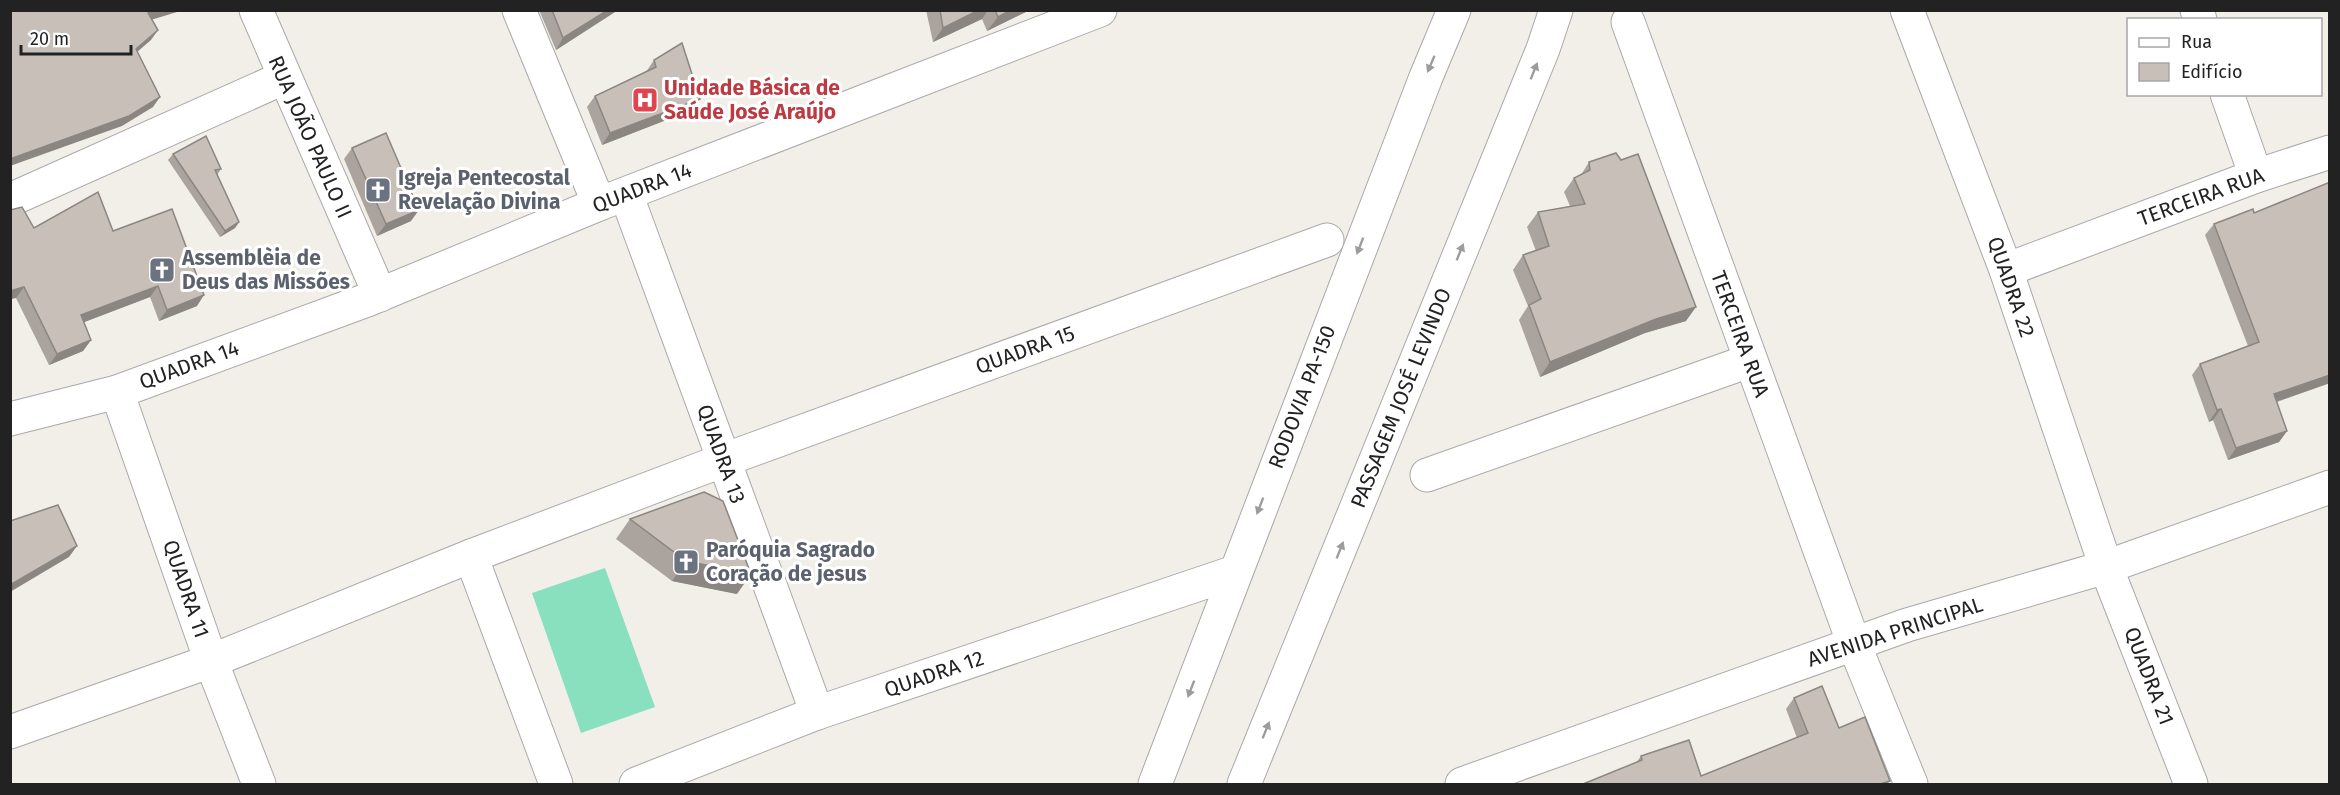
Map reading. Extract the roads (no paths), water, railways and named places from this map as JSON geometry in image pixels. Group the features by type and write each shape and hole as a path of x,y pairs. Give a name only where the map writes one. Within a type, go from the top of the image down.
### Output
{"street":[{"name":"RUA JOÃO PAULO II","path":"256,10 283,78 380,295"},
{"name":"QUADRA 13","path":"519,10 613,199 724,460 817,714"},
{"name":"QUADRA 14","path":"10,419 117,392 380,295 613,199 1100,10"},
{"name":"RODOVIA PA-150","path":"1155,784 1426,77 1454,10"},
{"name":"PASSAGEM JOSÉ LEVINDO","path":"1244,784 1543,49 1556,10"},
{"name":"QUADRA 22","path":"1907,10 2006,270 2106,567"},
{"name":"TERCEIRA RUA","path":"1628,22 1749,361 1854,644 1911,784"},
{"path":"10,201 283,78"},
{"path":"2228,96 2256,176"},
{"name":"TERCEIRA RUA","path":"2006,270 2256,176 2330,152"},
{"name":"QUADRA 15","path":"724,460 1327,240"},
{"path":"1427,475 1749,361"},
{"name":"QUADRA 11","path":"117,392 211,661 259,784"},
{"path":"10,732 211,661 471,556 724,460"},
{"name":"AVENIDA PRINCIPAL","path":"1462,784 1908,625 2106,567 2330,487"},
{"path":"471,556 556,784"},
{"name":"QUADRA 21","path":"2106,567 2191,784"},
{"name":"QUADRA 12","path":"636,784 817,714 1235,572"}],"place":[{"name":"Unidade Básica de Saúde José Araújo","path":"645,100"},
{"name":"Igreja Pentecostal Revelação Divina","path":"378,190"},
{"name":"Assemblèia de Deus das Missões","path":"162,270"},
{"name":"Paróquia Sagrado Coração de jesus","path":"686,562"}]}
